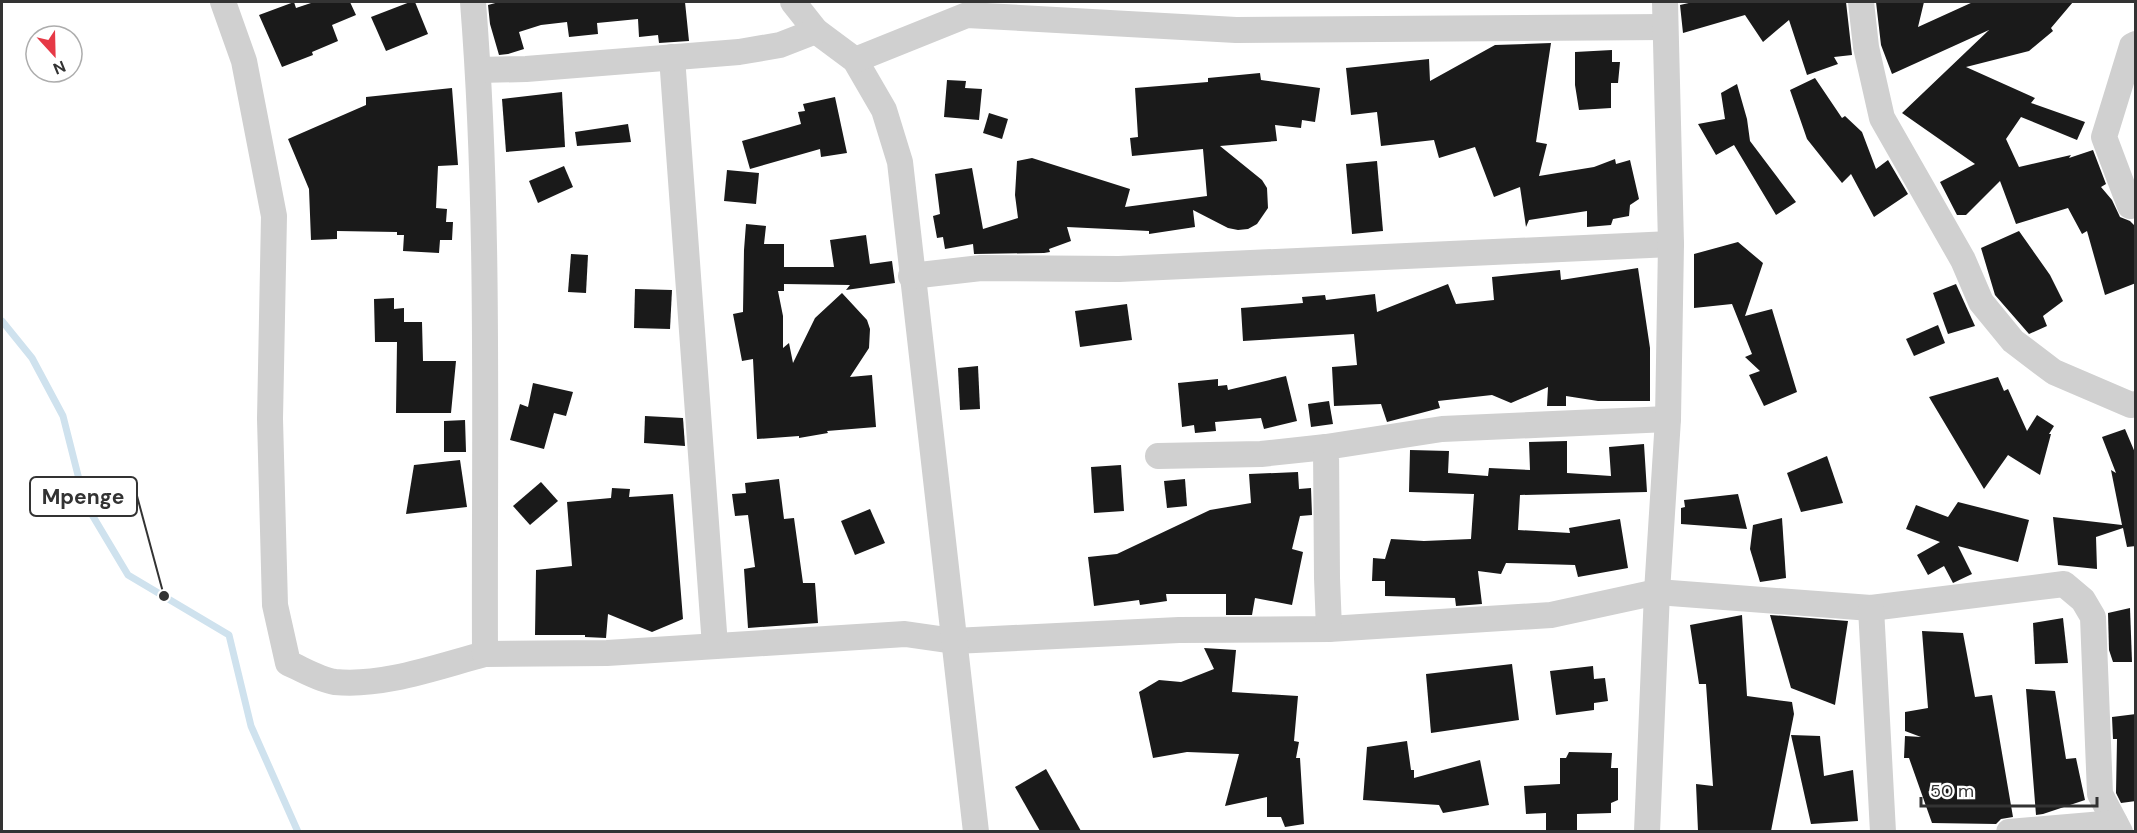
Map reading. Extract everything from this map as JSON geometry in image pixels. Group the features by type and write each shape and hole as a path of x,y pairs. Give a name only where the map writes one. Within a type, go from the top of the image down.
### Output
{"street":[{"path":"223,2 244,61 274,216 270,419 275,604 288,663 333,682 372,681 418,672 485,654 607,654 905,634 954,642 1179,630 1329,629 1551,615 1657,592 1871,608 2064,584 2083,600 2093,617 2100,794 2117,827 2009,831"},
{"path":"473,2 478,70 484,282 485,654"},
{"path":"793,2 816,31 855,60 884,110 900,162 976,831"},
{"path":"1647,831 1657,592 1668,454 1671,244 1665,2"},
{"path":"1861,2 1866,47 1882,118 1963,260 1981,302 2013,341 2054,372 2131,405 2136,404"},
{"path":"855,60 967,15 1236,30 1665,27"},
{"path":"478,70 526,69 739,52 780,45 816,31"},
{"path":"2130,206 2104,137 2132,46 2136,44"},
{"path":"672,57 715,646"},
{"path":"912,276 981,268 1119,269 1671,244"},
{"path":"1158,456 1261,454 1326,447 1442,429 1668,419"},
{"path":"1326,447 1329,629"},
{"path":"1871,608 1883,831"}],"building":[{"path":"294,2 296,8 314,2 350,2 356,15 332,25 338,41 312,52 313,55 282,67 259,15"},
{"path":"415,2 428,34 386,51 371,17"},
{"path":"499,2 685,2 689,41 659,43 658,35 639,37 638,19 597,23 598,34 569,37 567,22 541,25 519,32 524,49 499,55 490,24 488,5"},
{"path":"1693,2 1846,2 1852,55 1834,57 1838,64 1807,75 1789,20 1763,42 1745,15 1683,33 1680,5"},
{"path":"1876,2 1924,2 1918,27 1973,2 2073,2 2051,28 2053,31 2029,51 1966,67 2035,98 2031,103 2085,122 2077,140 2021,117 2006,139 2019,167 2071,155 2069,158 2093,150 2106,184 2101,187 2112,200 2120,217 2130,221 2136,227 2136,283 2105,295 2087,231 2082,234 2068,208 2016,224 2000,181 1966,215 1957,215 1940,182 1975,164 1902,113 1989,30 1892,74 1881,45"},
{"path":"1551,43 1536,142 1547,144 1539,176 1594,167 1615,159 1616,164 1630,160 1639,199 1630,205 1629,216 1613,219 1611,225 1587,227 1587,211 1529,220 1526,227 1520,187 1494,197 1475,147 1439,158 1434,140 1381,146 1377,112 1351,115 1346,68 1429,59 1430,81 1495,45"},
{"path":"1612,50 1612,62 1620,62 1618,83 1611,83 1611,108 1579,110 1575,85 1575,52"},
{"path":"1260,73 1261,80 1320,88 1315,122 1302,120 1301,128 1275,125 1277,141 1220,146 1262,180 1267,188 1268,208 1257,224 1248,229 1228,228 1193,210 1195,227 1149,234 1149,231 1067,227 1071,241 1044,253 974,254 973,244 945,249 943,237 937,238 933,216 940,214 935,174 972,168 983,229 1018,218 1015,195 1017,161 1032,158 1130,189 1125,207 1207,196 1203,149 1132,156 1130,138 1138,137 1135,88 1208,82 1208,78"},
{"path":"1815,78 1842,118 1845,116 1862,132 1876,169 1888,160 1908,194 1874,217 1851,174 1842,183 1807,139 1790,90"},
{"path":"947,80 966,81 965,88 982,89 979,120 944,117"},
{"path":"1737,84 1747,119 1750,141 1796,202 1776,215 1734,145 1716,155 1698,124 1725,119 1721,93"},
{"path":"452,88 458,165 438,166 436,208 447,209 446,222 453,222 452,240 440,240 439,253 403,251 404,235 397,235 397,232 337,231 337,239 311,240 309,189 288,139 366,105 366,97"},
{"path":"562,92 565,147 506,152 502,99"},
{"path":"835,97 847,153 821,157 820,149 750,169 742,141 801,124 798,112 805,111 803,104"},
{"path":"989,113 1008,119 1002,139 983,133"},
{"path":"628,124 631,142 577,146 575,132"},
{"path":"1377,161 1383,231 1352,234 1346,164"},
{"path":"564,166 573,187 538,203 529,181"},
{"path":"727,170 759,173 756,204 724,201"},
{"path":"746,224 766,226 764,244 784,244 784,267 834,267 830,240 866,235 870,264 892,261 895,283 846,290 850,285 784,284 784,291 778,291 783,316 783,348 789,343 793,363 815,318 842,293 867,320 870,329 869,348 850,377 872,375 876,427 827,431 828,433 799,438 799,436 757,439 753,359 742,361 733,314 743,312"},
{"path":"2019,231 2050,275 2063,301 2043,316 2047,326 2029,334 1995,295 1981,248"},
{"path":"1738,242 1763,263 1745,316 1772,309 1797,392 1764,406 1749,375 1760,371 1745,357 1752,354 1732,304 1694,308 1694,254"},
{"path":"571,254 588,255 586,293 568,292"},
{"path":"1638,268 1650,348 1650,401 1598,401 1566,396 1566,406 1547,406 1548,387 1511,403 1492,395 1438,401 1440,408 1387,422 1381,404 1334,406 1332,367 1357,365 1354,334 1243,341 1241,308 1303,303 1302,297 1325,295 1326,300 1375,294 1377,312 1448,284 1456,304 1494,300 1492,277 1560,270 1561,280"},
{"path":"1956,284 1975,326 1948,334 1933,293"},
{"path":"635,289 672,290 670,329 634,328"},
{"path":"394,298 394,309 404,308 404,322 422,322 423,361 456,361 451,413 396,413 397,342 375,342 374,299"},
{"path":"1127,304 1132,340 1080,347 1075,311"},
{"path":"1938,325 1945,343 1914,356 1906,339"},
{"path":"978,366 980,409 960,410 958,368"},
{"path":"1286,376 1297,421 1264,429 1261,418 1215,422 1216,431 1195,433 1194,425 1182,427 1178,383 1218,379 1218,386 1227,385 1228,390"},
{"path":"1998,377 2004,391 2008,389 2027,431 2037,415 2054,426 2049,434 2051,434 2040,475 2008,455 1984,489 1929,397"},
{"path":"533,383 573,392 566,416 554,413 544,449 510,440 520,404 528,407"},
{"path":"1329,401 1333,424 1311,427 1308,404"},
{"path":"645,416 683,418 685,446 644,443"},
{"path":"465,420 466,452 444,452 444,421"},
{"path":"2125,429 2136,455 2136,546 2127,547 2123,528 2096,537 2097,569 2058,565 2053,517 2122,525 2111,470 2116,473 2102,437"},
{"path":"1567,441 1567,473 1611,476 1609,447 1644,444 1647,492 1520,495 1518,530 1570,533 1569,528 1620,519 1628,568 1578,577 1575,565 1506,563 1501,574 1478,571 1482,604 1456,606 1455,598 1385,596 1385,581 1372,581 1373,558 1385,559 1391,539 1424,541 1471,539 1474,494 1409,492 1410,450 1449,451 1448,473 1488,476 1489,468 1530,470 1529,442"},
{"path":"1827,456 1843,503 1801,512 1787,473"},
{"path":"460,460 467,507 406,514 414,465"},
{"path":"1121,465 1124,511 1094,513 1091,467"},
{"path":"1298,472 1299,489 1311,488 1312,515 1300,516 1292,549 1303,552 1292,605 1255,598 1252,615 1226,615 1226,594 1166,594 1167,601 1140,605 1139,600 1094,606 1088,557 1117,554 1210,510 1251,503 1249,474"},
{"path":"779,479 784,519 794,518 803,583 815,583 818,623 748,628 744,569 755,567 748,515 735,516 732,494 746,493 745,483"},
{"path":"1185,479 1187,506 1167,508 1164,481"},
{"path":"541,482 558,501 530,525 513,506"},
{"path":"612,488 630,489 629,497 673,494 683,619 652,632 608,614 606,638 585,637 585,635 535,635 536,570 572,566 567,502 611,498"},
{"path":"1738,494 1747,529 1681,524 1681,508 1685,507 1684,500"},
{"path":"1958,502 2029,520 2018,562 1958,546 1972,574 1953,583 1944,566 1928,575 1917,555 1940,542 1906,529 1916,505 1948,517"},
{"path":"870,509 885,543 855,555 841,521"},
{"path":"1782,518 1786,578 1760,582 1750,549 1753,525"},
{"path":"2130,608 2132,662 2113,662 2109,650 2108,613"},
{"path":"1742,615 1747,696 1792,702 1794,714 1771,831 1698,831 1696,784 1713,786 1706,684 1699,684 1690,625"},
{"path":"1770,615 1848,621 1835,705 1791,688"},
{"path":"2063,618 2068,663 2035,664 2033,623"},
{"path":"1922,631 1963,633 1975,697 1992,695 2013,817 2001,819 1996,824 1932,823 1909,758 1904,758 1905,736 1921,737 1905,731 1905,712 1928,708"},
{"path":"1204,648 1236,650 1232,692 1298,696 1294,741 1299,742 1296,758 1300,758 1304,824 1285,827 1281,817 1267,817 1267,797 1225,806 1239,754 1187,752 1153,758 1139,692 1159,680 1181,682 1214,669"},
{"path":"1512,664 1519,720 1431,733 1426,674"},
{"path":"1593,666 1594,679 1605,678 1608,701 1594,703 1594,710 1556,715 1550,671"},
{"path":"2026,689 2055,691 2066,759 2076,758 2085,800 2036,815"},
{"path":"2136,714 2136,801 2121,803 2116,793 2117,739 2113,739 2112,717"},
{"path":"1791,735 1820,736 1824,776 1853,770 1858,821 1811,824"},
{"path":"1407,741 1414,778 1480,760 1489,805 1443,813 1439,805 1363,800 1367,747"},
{"path":"1569,752 1612,753 1611,768 1618,768 1618,800 1611,803 1611,813 1577,814 1577,831 1546,831 1546,813 1526,814 1524,786 1560,784 1560,758 1566,758"},
{"path":"1046,769 1081,831 1040,831 1015,787"}],"waterway":[{"path":"2,321 32,358 63,416 85,503 128,575 229,635 251,726 298,832"}],"place":[{"name":"Mpenge","path":"164,596"}]}
